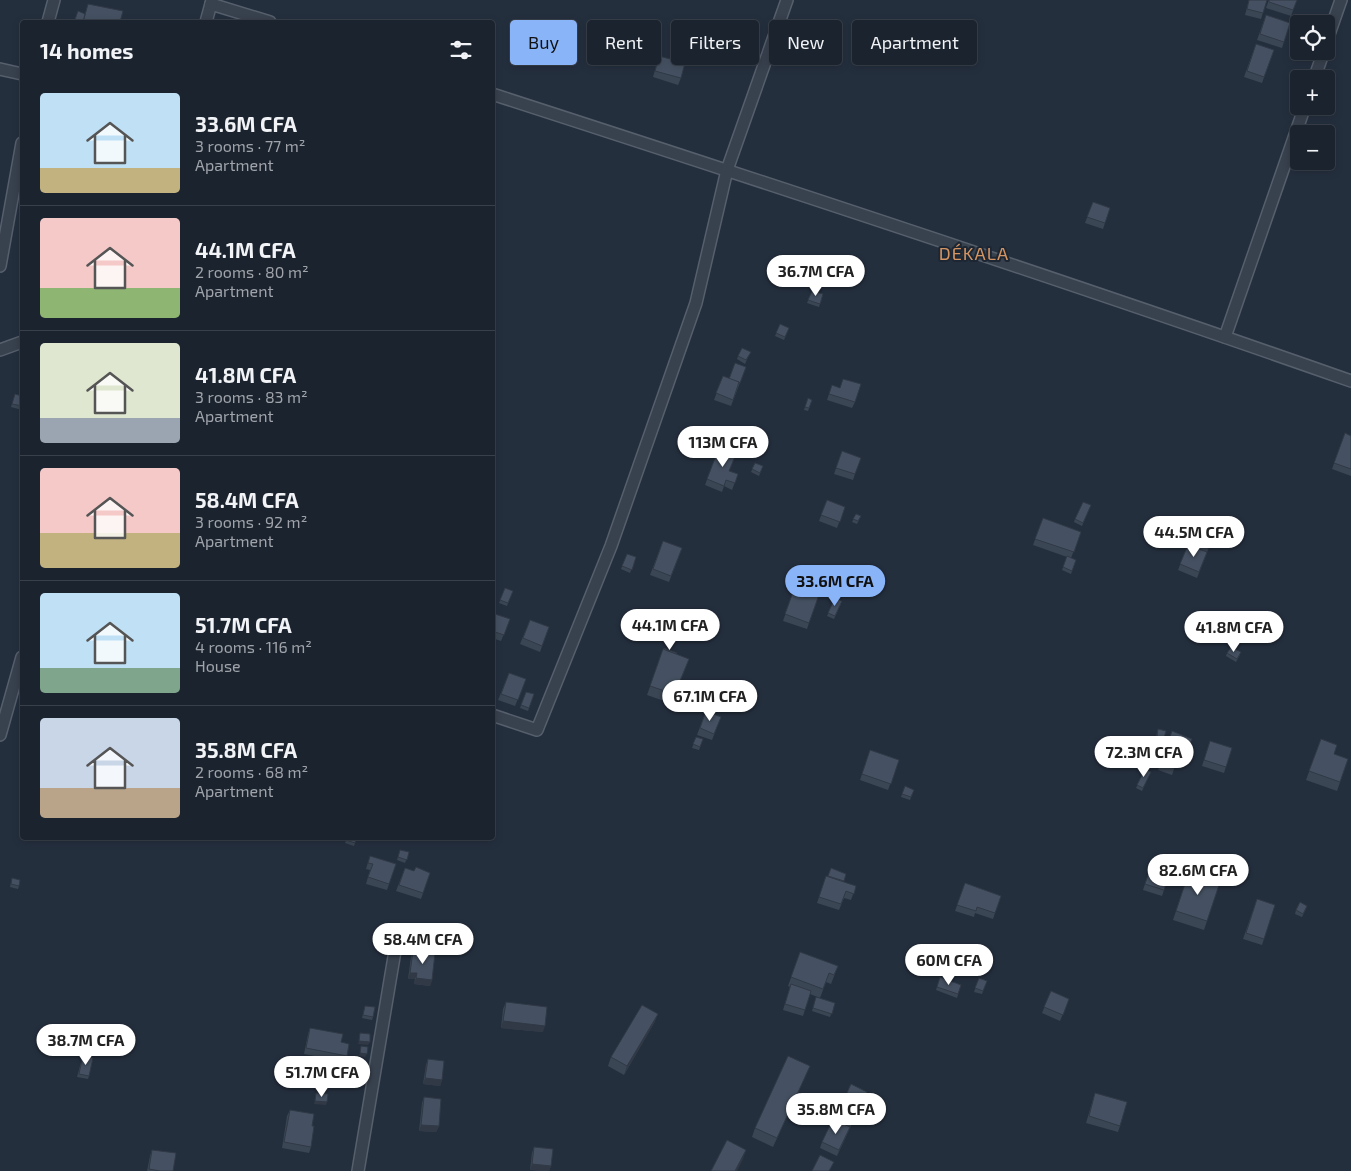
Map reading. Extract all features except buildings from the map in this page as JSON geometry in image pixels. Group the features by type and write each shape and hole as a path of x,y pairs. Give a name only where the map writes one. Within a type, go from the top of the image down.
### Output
{"street":[{"path":"49,20 54,0"},
{"path":"495,715 537,730 611,546 696,303 727,170 786,0"},
{"path":"1335,17 1341,0"},
{"path":"207,20 212,2 264,20"},
{"path":"0,69 20,74"},
{"path":"495,95 727,170 1225,337 1351,382"},
{"path":"1225,337 1301,115"},
{"path":"0,266 20,154"},
{"path":"0,350 20,343"},
{"path":"0,735 20,664"},
{"path":"358,1171 397,939"}],"district":[{"name":"DÉKALA","path":"974,253"}]}
